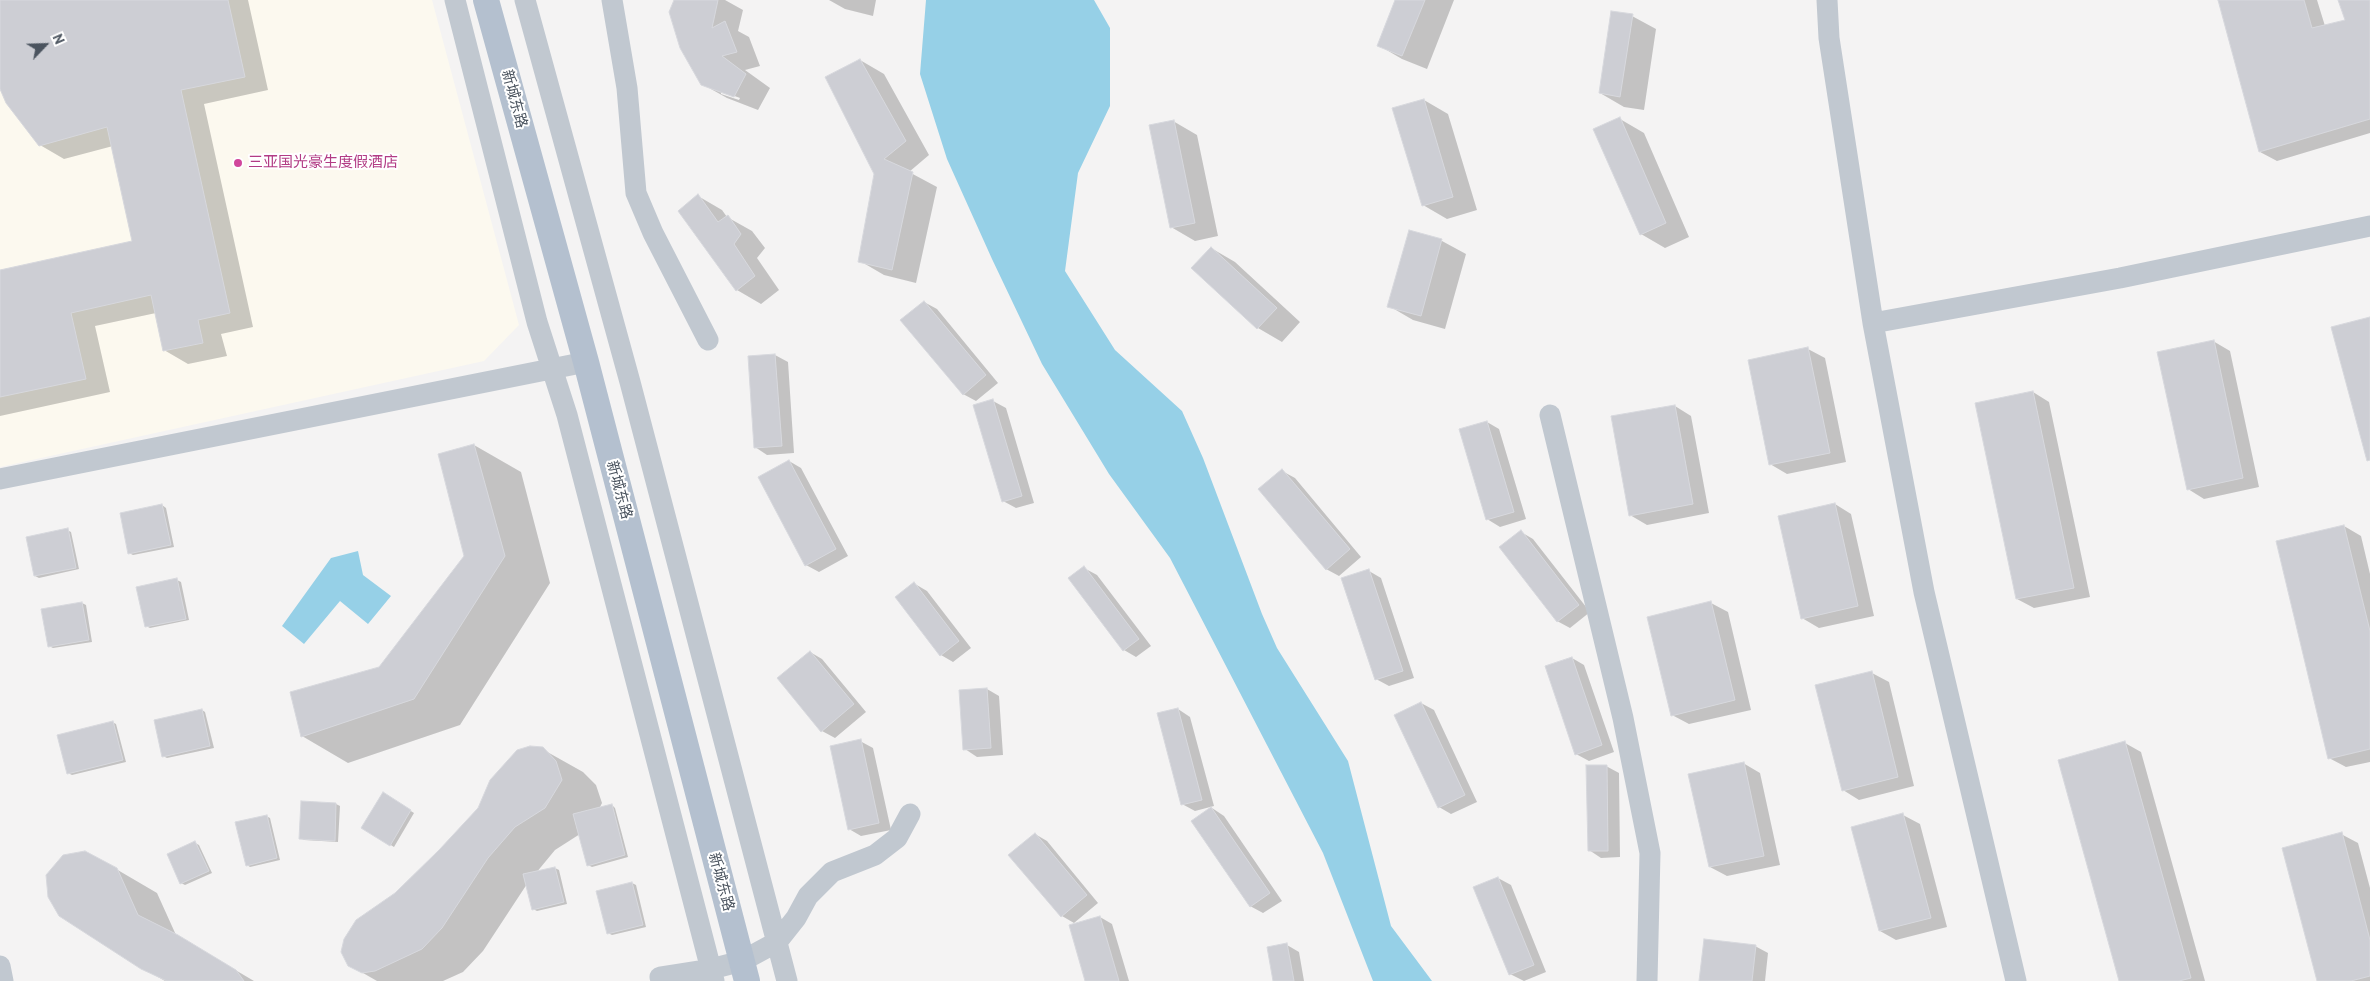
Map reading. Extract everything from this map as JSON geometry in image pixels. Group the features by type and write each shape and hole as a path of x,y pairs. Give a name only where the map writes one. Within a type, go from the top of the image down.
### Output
{"main road":[{"name":"新城东路","path":"486,0 586,362 744,971"}],"street":[{"path":"455,0 535,313 567,415 712,975"},
{"path":"525,0 630,382 788,981"},
{"path":"612,0 627,88 636,192 653,233 708,340"},
{"path":"1827,0 1829,38 1873,323 1924,592 2016,981"},
{"path":"1873,323 2120,278 2370,226"},
{"path":"0,479 586,362"},
{"path":"1550,415 1623,718 1650,853 1647,981"},
{"path":"660,977 712,975 744,971 777,942 796,918 808,896 832,872 875,855 897,838 910,814"},
{"path":"0,966 4,981"}],"shaded area":[{"name":"三亚国光豪生度假酒店","path":"0,0 432,0 519,325 484,361 0,467"}],"water":[{"path":"926,0 1094,0 1110,28 1110,106 1078,173 1065,271 1115,350 1182,411 1203,458 1262,614 1277,648 1348,761 1391,926 1432,981 1373,981 1323,853 1170,558 1109,474 1042,364 947,159 920,74"},
{"path":"358,551 363,575 391,596 368,624 340,601 304,644 282,626 331,558"}],"building":[{"path":"0,0 228,0 245,77 181,90 230,313 198,320 203,343 163,351 151,295 71,313 86,379 0,397 0,270 132,241 107,127 39,146 6,103 0,89"},
{"path":"674,0 718,0 712,28 725,21 737,52 722,56 746,74 734,97 701,85 680,48 669,12"},
{"path":"1395,0 1425,0 1402,56 1377,46"},
{"path":"2218,0 2304,0 2312,28 2345,20 2338,0 2370,0 2370,119 2259,152"},
{"path":"1611,11 1633,14 1620,97 1599,93"},
{"path":"860,59 906,141 884,159 913,172 892,270 858,262 874,174 825,77"},
{"path":"1424,99 1453,197 1422,206 1392,108"},
{"path":"1620,117 1666,223 1640,235 1593,129"},
{"path":"1174,120 1195,223 1170,228 1149,125"},
{"path":"698,194 718,222 728,215 741,234 734,244 755,276 736,291 678,211"},
{"path":"1409,230 1442,239 1421,316 1387,307"},
{"path":"1211,247 1277,308 1257,329 1191,268"},
{"path":"924,301 986,375 963,395 900,320"},
{"path":"2370,317 2370,460 2367,461 2331,327"},
{"path":"2214,340 2243,478 2187,490 2157,352"},
{"path":"1808,347 1830,453 1769,465 1748,360"},
{"path":"775,354 782,446 754,448 748,356"},
{"path":"2033,391 2074,588 2016,599 1975,403"},
{"path":"993,399 1022,496 1002,502 973,405"},
{"path":"1675,405 1693,504 1629,516 1611,416"},
{"path":"1487,421 1514,512 1486,520 1459,429"},
{"path":"474,444 505,556 414,699 301,737 290,692 379,667 464,556 438,454"},
{"path":"789,460 836,549 805,566 758,477"},
{"path":"1282,469 1350,549 1326,570 1258,489"},
{"path":"1835,503 1858,606 1801,619 1778,516"},
{"path":"162,504 171,545 128,554 120,513"},
{"path":"2344,525 2370,631 2370,749 2328,759 2276,541"},
{"path":"68,528 76,568 34,576 26,537"},
{"path":"1521,530 1579,605 1557,622 1499,547"},
{"path":"1084,566 1139,639 1123,651 1068,578"},
{"path":"1369,569 1403,671 1375,680 1341,578"},
{"path":"177,578 186,619 145,627 136,587"},
{"path":"914,582 959,641 940,656 895,597"},
{"path":"1711,601 1735,700 1671,716 1647,617"},
{"path":"82,602 89,640 48,647 41,609"},
{"path":"810,651 854,704 821,732 777,678"},
{"path":"1572,657 1602,745 1575,755 1545,666"},
{"path":"1872,671 1898,777 1842,791 1815,685"},
{"path":"987,688 991,748 963,750 959,690"},
{"path":"1421,702 1465,795 1438,808 1394,715"},
{"path":"1178,708 1202,800 1181,805 1157,713"},
{"path":"202,709 210,746 162,757 154,720"},
{"path":"113,721 123,760 67,774 57,735"},
{"path":"861,739 879,823 848,830 830,746"},
{"path":"2125,741 2191,978 2179,981 2119,981 2058,760"},
{"path":"530,746 543,747 556,761 562,780 545,808 515,827 488,858 442,928 422,949 375,971 362,973 348,966 341,952 344,939 356,920 395,893 439,850 478,808 490,780 517,750"},
{"path":"1744,762 1764,856 1709,867 1688,774"},
{"path":"1586,765 1607,765 1608,851 1588,851"},
{"path":"383,792 411,810 390,846 361,828"},
{"path":"301,801 336,803 335,841 299,839"},
{"path":"612,804 625,855 587,866 573,814"},
{"path":"1211,807 1270,893 1250,907 1191,821"},
{"path":"1903,813 1931,918 1879,931 1851,827"},
{"path":"267,815 277,858 246,866 235,822"},
{"path":"2342,832 2370,940 2370,976 2351,981 2317,981 2282,848"},
{"path":"1035,833 1087,895 1061,917 1008,855"},
{"path":"195,841 209,871 180,884 167,854"},
{"path":"85,851 117,868 138,915 178,935 236,970 244,981 167,981 141,969 59,916 48,897 46,875 63,855"},
{"path":"555,867 564,902 532,910 523,874"},
{"path":"1498,877 1534,965 1509,975 1473,887"},
{"path":"632,882 643,925 607,934 596,891"},
{"path":"1100,916 1119,981 1085,981 1069,925"},
{"path":"1704,939 1756,945 1752,981 1699,981"},
{"path":"1287,943 1294,981 1273,981 1267,947"}],"place":[{"name":"三亚国光豪生度假酒店","path":"238,163"}]}
